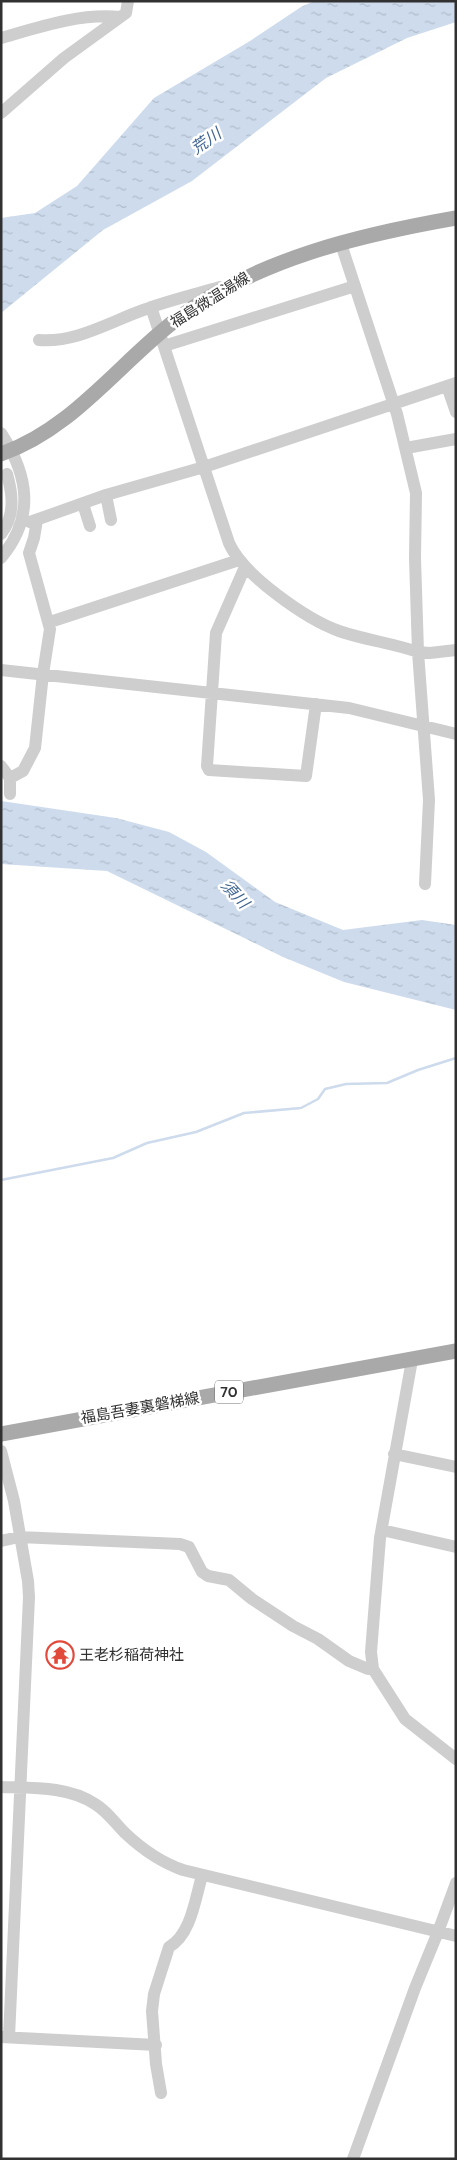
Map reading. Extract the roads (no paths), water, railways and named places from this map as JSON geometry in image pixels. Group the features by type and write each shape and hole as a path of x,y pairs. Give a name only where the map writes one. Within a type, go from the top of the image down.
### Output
{"main road":[{"name":"福島微温湯線","path":"7,452 35,438 71,413 162,340 177,319 231,284 297,256 456,218"},
{"name":"福島吾妻裏磐梯線","path":"1,1434 456,1351"}],"street":[{"path":"1,113 64,58 126,13 128,1"},
{"path":"1,38 63,21 109,16 120,17"},
{"path":"341,244 393,403 412,472 417,502 414,533 418,652 429,800 426,884"},
{"path":"39,340 52,341 72,338 151,307 231,284"},
{"path":"162,340 355,286"},
{"path":"151,307 230,543 242,563 265,585 318,621 339,631 430,654 456,650"},
{"path":"10,778 23,772 35,748 50,629 50,622 29,553 34,538 33,521 106,496 204,467 451,384 456,412"},
{"path":"1,433 7,452 20,478 25,505 20,529 1,558"},
{"path":"406,448 456,439"},
{"path":"5,531 13,495 7,474"},
{"path":"106,496 111,520"},
{"path":"83,504 90,526"},
{"path":"50,622 242,563"},
{"path":"242,563 216,633 207,766 209,770 306,776 316,704"},
{"path":"1,670 349,708 456,734"},
{"path":"1,766 10,778 10,794"},
{"path":"412,1360 382,1530 371,1652 373,1669 405,1720 456,1759"},
{"path":"1,1451 14,1501 29,1597 5,2037 156,2045"},
{"path":"394,1454 456,1467"},
{"path":"382,1530 456,1547"},
{"path":"1,1541 19,1537 180,1544 189,1547 202,1572 208,1576 229,1580 252,1599 293,1626 318,1639 349,1661 368,1669 373,1669"},
{"path":"1,1787 68,1792 82,1797 105,1812 152,1856 165,1864 202,1876 456,1936"},
{"path":"161,2093 152,2019 154,1994 170,1947 178,1942 186,1926 202,1876"},
{"path":"354,2159 415,1988 456,1883"}],"water":[{"name":"荒川","path":"314,1 456,1 456,22 407,38 326,78 192,181 103,230 1,313 1,218 35,213 77,186 154,98 250,41 301,7"},
{"name":"須川","path":"1,801 116,818 169,832 206,852 275,902 343,930 422,920 456,925 456,1010 344,982 283,957 107,871 1,864"}],"waterway":[{"path":"1,1180 113,1158 147,1143 196,1132 244,1113 301,1108 318,1099 325,1089 346,1084 387,1083 418,1070 456,1058"}],"place":[{"name":"王老杉稲荷神社","path":"60,1655"}]}
